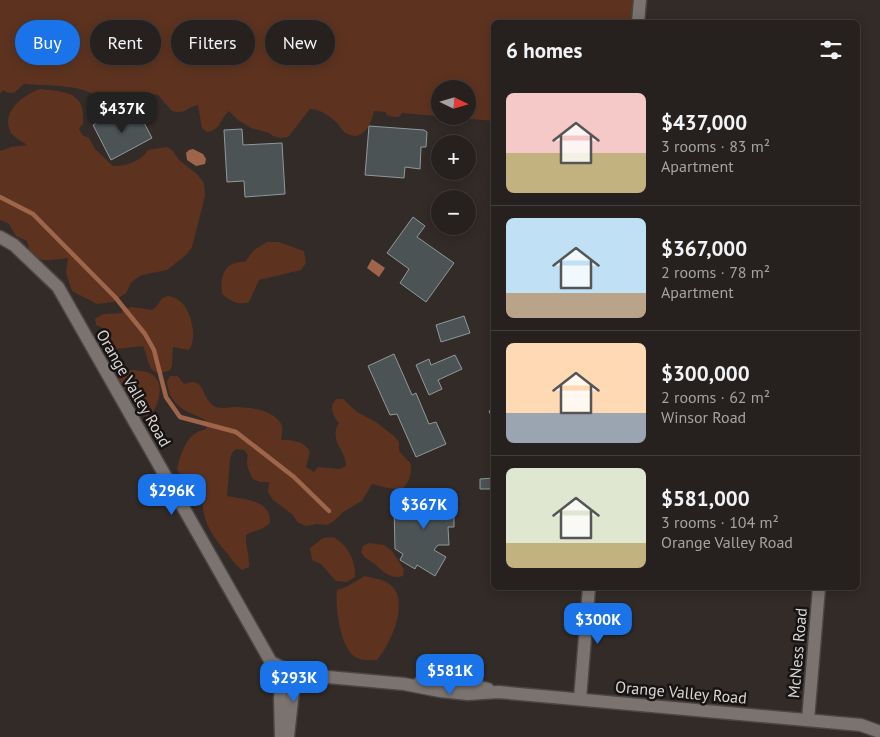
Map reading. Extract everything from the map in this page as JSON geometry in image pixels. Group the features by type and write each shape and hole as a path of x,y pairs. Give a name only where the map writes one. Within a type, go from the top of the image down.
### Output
{"street":[{"path":"638,20 640,0"},
{"name":"Orange Valley Road","path":"0,238 14,245 58,287 271,662 295,674 404,684 440,692 468,694 498,692 860,725 880,723"},
{"path":"580,699 590,590"},
{"name":"McNess Road","path":"808,720 819,590"},
{"path":"281,737 280,698 283,668"},
{"path":"287,737 295,674"},
{"name":"Orange Valley Road","path":"860,725 880,732"}],"shaded area":[{"path":"0,0 640,0 638,20 491,20 491,121 476,119 476,80 431,80 431,116 402,113 399,117 393,117 385,112 374,111 368,127 357,136 352,136 345,132 326,114 310,109 288,137 281,138 251,128 238,120 229,111 218,127 207,132 202,128 198,105 180,112 172,111 158,95 147,94 144,99 136,103 123,94 104,97 75,88 24,84 15,92 10,93 3,90 0,94"},
{"path":"40,89 65,92 80,102 83,124 79,128 82,135 89,138 95,149 113,166 133,162 141,158 148,150 167,147 173,151 179,160 197,174 204,183 205,196 192,247 187,254 167,270 142,275 135,279 126,293 113,302 97,304 72,291 66,273 68,258 42,260 37,258 29,249 27,241 16,236 8,223 0,220 0,151 11,147 27,145 11,133 8,118 20,100"},
{"path":"193,149 203,154 206,159 205,164 196,166 187,160 186,153"},
{"path":"267,242 279,242 304,251 306,263 301,270 259,280 249,302 241,303 228,299 222,294 222,281 225,271 232,264 245,262 254,250"},
{"path":"372,259 385,268 379,277 367,268"},
{"path":"168,296 177,299 184,305 190,317 193,332 192,345 189,350 173,347 170,370 157,372 153,370 150,367 143,346 117,349 110,345 105,329 96,325 95,319 103,314 122,313 122,310 132,307 152,310 162,298"},
{"path":"135,370 149,373 159,383 158,402 149,418 145,416 137,403 131,400 118,381 119,374 123,371"},
{"path":"170,376 178,376 184,384 191,382 200,385 207,398 216,407 252,408 271,414 282,426 281,440 298,442 308,448 310,452 306,467 314,472 318,467 340,469 346,466 336,440 336,429 339,423 333,414 332,408 336,399 343,399 357,412 376,422 399,442 399,451 411,464 409,480 403,488 390,488 372,484 362,501 343,512 334,521 327,525 306,526 297,522 293,515 273,500 268,492 269,482 260,482 253,479 247,464 248,455 244,450 236,449 230,459 227,496 249,500 262,505 269,515 270,523 262,529 246,535 249,567 242,570 214,537 206,522 203,506 204,487 188,481 177,469 181,454 189,439 197,432 207,428 204,419 184,410 174,401 168,389 167,381"},
{"path":"333,537 347,549 354,565 355,577 347,582 336,581 321,564 312,560 310,548 323,538"},
{"path":"369,543 384,545 392,551 404,569 403,576 393,577 386,574 364,557 361,552 363,546"},
{"path":"365,576 388,583 395,590 398,599 399,610 393,633 377,660 359,659 349,651 342,635 338,615 337,590"}],"building":[{"path":"118,111 123,121 139,113 152,138 111,160 93,125"},
{"path":"369,126 424,130 427,132 426,147 421,147 420,169 405,167 404,178 365,175"},
{"path":"242,129 243,145 282,143 285,194 245,197 244,181 227,182 224,130"},
{"path":"413,217 425,226 417,237 454,263 426,302 400,283 409,269 387,253"},
{"path":"464,316 470,333 441,342 436,325"},
{"path":"394,354 412,395 416,393 429,424 436,422 446,444 416,457 397,414 390,415 368,366"},
{"path":"455,355 462,369 438,380 442,389 429,395 416,365 429,359 431,365"},
{"path":"491,478 491,489 480,489 480,479"},
{"path":"419,490 448,490 449,509 454,509 454,527 448,527 449,545 438,545 434,550 446,557 435,576 417,565 415,569 400,560 403,554 395,549 394,507 399,507 399,502 408,502 408,508 419,508"}],"waterway":[{"path":"0,197 33,214 115,297 145,334 154,350 166,397 180,417 236,432 294,477 329,511"}]}
